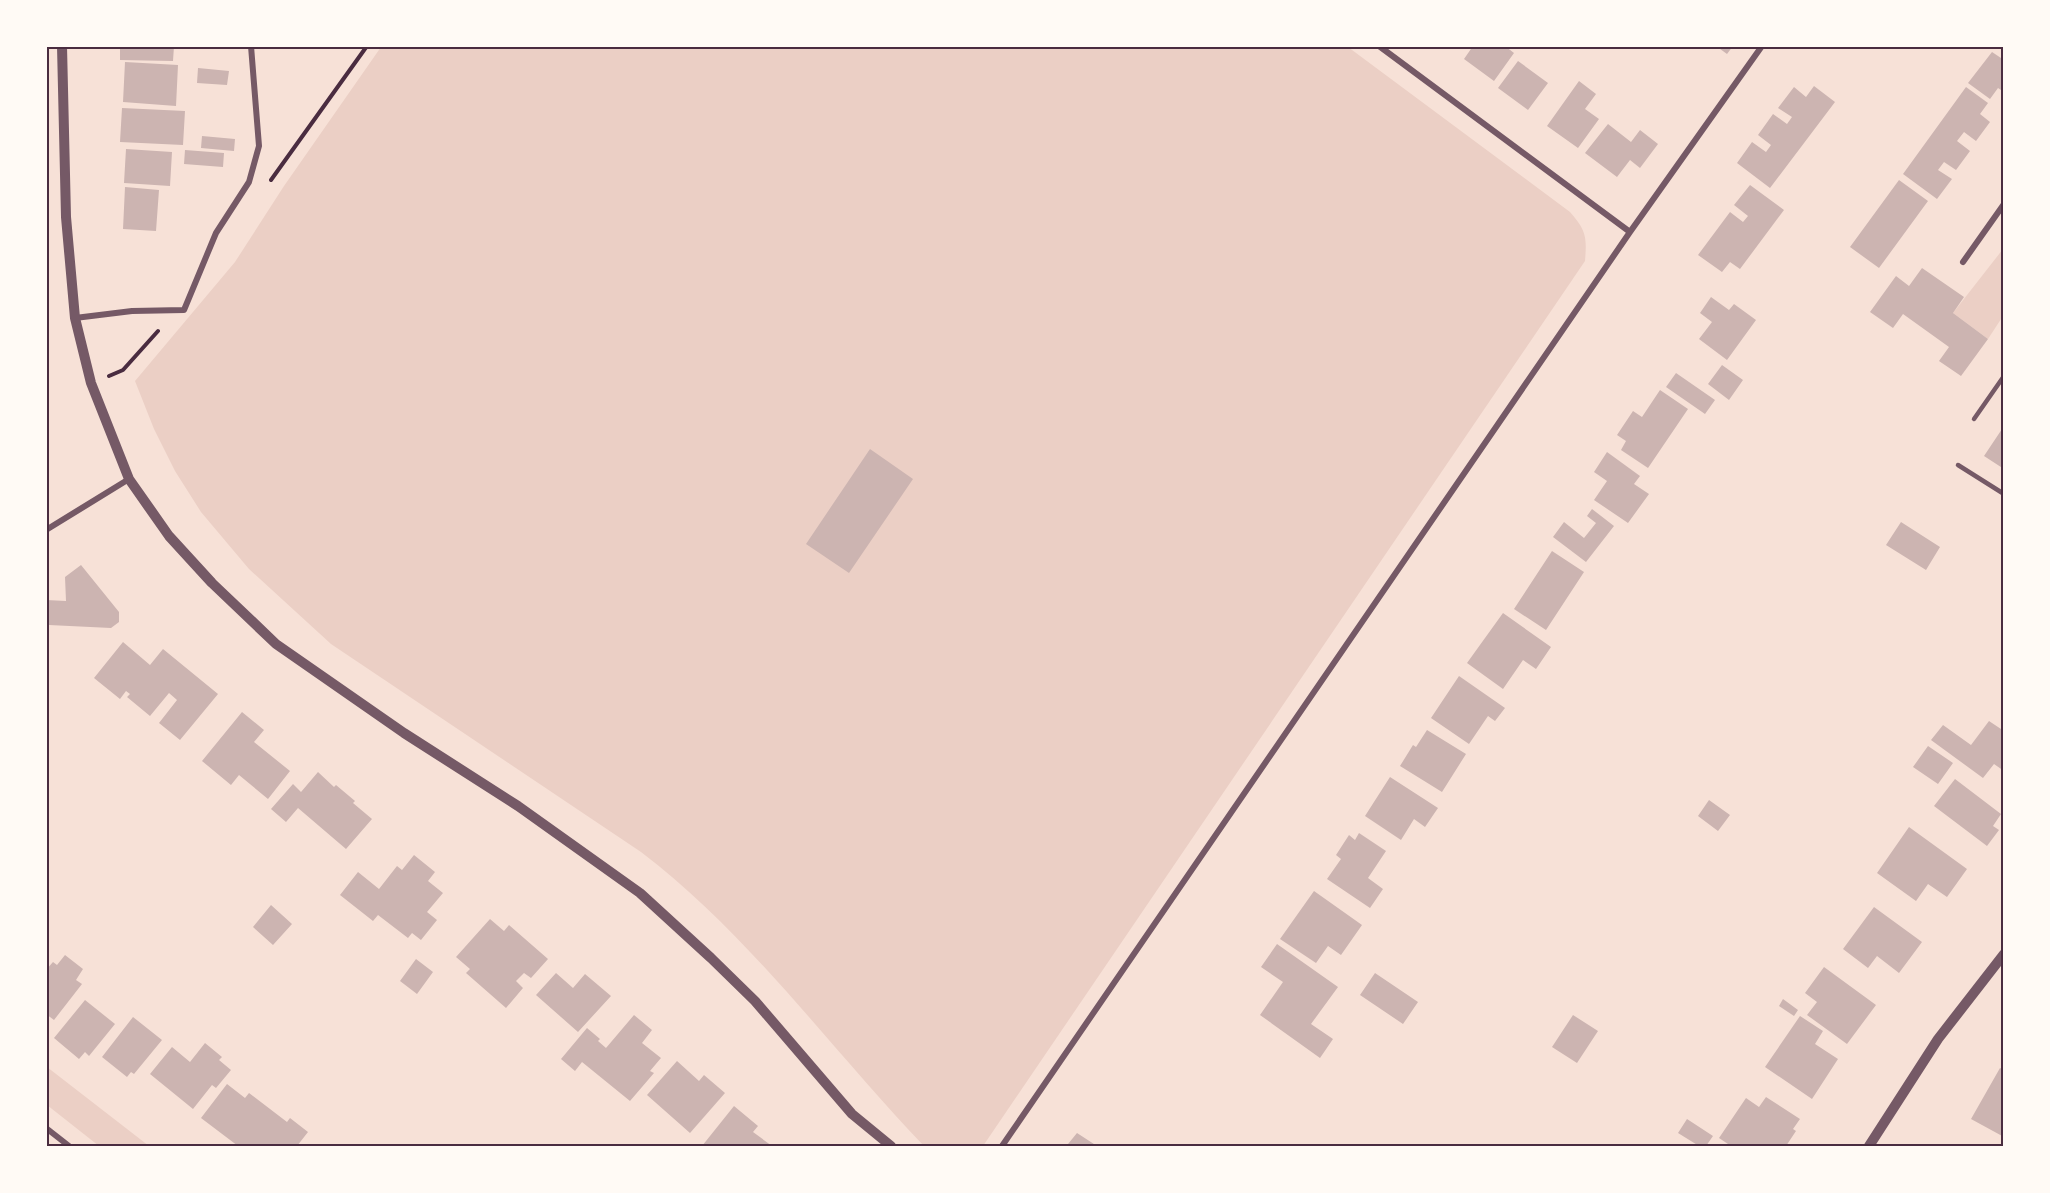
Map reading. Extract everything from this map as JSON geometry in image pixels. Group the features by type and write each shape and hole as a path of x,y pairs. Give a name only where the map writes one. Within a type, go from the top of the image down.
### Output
{"street":[{"path":"62,46 66,217 75,318 91,383 129,479 169,536 212,583 276,644 404,734 518,806 640,893 754,1000 852,1114 891,1146"},
{"path":"75,318 132,311 184,310 216,233 249,182 259,146 251,46"},
{"path":"1379,46 1630,232"},
{"path":"1002,1146 1630,232 1762,46"},
{"path":"1963,262 2004,204"},
{"path":"46,530 129,479"},
{"path":"1869,1146 1938,1039 2004,954"},
{"path":"46,1128 69,1146"}],"lane":[{"path":"1974,419 2004,376"},
{"path":"1958,465 2004,494"}],"shaded area":[{"path":"381,47 1348,47 1570,212 1582,229 1586,246 1585,261 983,1146 924,1146 754,956 681,884 641,852 331,644 249,569 201,512 175,471 154,429 135,381 235,262 284,186"},
{"path":"2003,249 2003,316 1988,339 1953,313"},
{"path":"46,1067 149,1146 99,1146 47,1105"}],"building":[{"path":"120,46 174,46 173,61 120,60"},
{"path":"1473,46 1505,46 1514,53 1494,81 1464,59"},
{"path":"1716,46 1733,46 1727,54"},
{"path":"1992,52 2004,60 2004,92 1998,88 1990,99 1968,83"},
{"path":"1518,61 1548,83 1528,110 1498,88"},
{"path":"125,62 178,65 176,106 123,102"},
{"path":"198,68 229,71 227,85 197,83"},
{"path":"1579,81 1596,94 1585,109 1599,119 1578,148 1547,126"},
{"path":"1814,86 1835,102 1770,188 1737,163 1752,142 1766,152 1771,145 1758,135 1773,114 1787,124 1792,117 1778,108 1794,87 1806,97"},
{"path":"1966,87 1988,103 1980,114 1990,122 1976,141 1964,132 1957,141 1970,151 1956,170 1944,162 1938,170 1952,179 1937,199 1903,174"},
{"path":"122,108 185,111 183,145 120,142"},
{"path":"1608,124 1631,142 1640,130 1658,144 1640,168 1630,160 1617,177 1585,153"},
{"path":"202,136 235,139 234,151 201,148"},
{"path":"126,149 172,152 170,186 124,183"},
{"path":"185,150 224,153 223,167 184,164"},
{"path":"1899,180 1928,201 1879,268 1850,247"},
{"path":"1750,185 1784,210 1740,269 1730,262 1722,272 1698,255 1730,212 1743,222 1748,216 1734,205"},
{"path":"125,187 159,190 156,231 123,229"},
{"path":"1922,268 1964,297 1953,313 1988,339 1961,376 1939,361 1949,347 1903,314 1893,328 1870,312 1896,276 1909,286"},
{"path":"1711,297 1729,310 1734,304 1756,320 1727,360 1699,339 1712,322 1700,313"},
{"path":"1722,365 1743,380 1729,400 1708,384"},
{"path":"1676,373 1715,400 1705,414 1666,387"},
{"path":"1660,390 1688,409 1648,468 1621,450 1626,441 1617,435 1633,411 1642,417"},
{"path":"2004,426 2004,469 1984,456"},
{"path":"870,449 913,479 849,573 806,544"},
{"path":"1607,452 1640,476 1634,484 1649,494 1628,523 1594,500 1607,481 1594,472"},
{"path":"1592,509 1614,526 1586,562 1553,537 1564,522 1584,538 1596,523 1587,516"},
{"path":"1901,522 1940,547 1926,570 1886,545"},
{"path":"1552,551 1584,572 1546,630 1514,609"},
{"path":"81,565 119,612 119,622 111,628 49,625 49,630 46,629 46,600 66,601 65,577"},
{"path":"1503,613 1551,647 1536,669 1523,660 1503,689 1467,663"},
{"path":"123,642 150,665 163,649 218,694 180,740 159,723 177,700 169,693 150,716 127,697 130,694 126,691 120,699 94,678"},
{"path":"1459,676 1505,708 1495,721 1488,716 1469,744 1431,718"},
{"path":"242,712 264,730 254,742 290,771 268,799 239,775 231,785 202,761"},
{"path":"1989,721 2004,731 2004,771 1994,764 1983,778 1931,740 1943,725 1971,745"},
{"path":"1427,730 1466,754 1442,792 1400,766 1413,745 1416,747"},
{"path":"1928,746 1953,763 1938,784 1913,767"},
{"path":"318,772 334,787 336,785 355,801 353,803 372,819 346,849 298,808 286,822 271,809 293,784 301,792"},
{"path":"1390,777 1438,808 1425,827 1414,819 1401,840 1365,816"},
{"path":"1955,779 2001,814 1993,826 1999,830 1987,846 1934,806"},
{"path":"1709,800 1730,815 1718,831 1698,816"},
{"path":"1909,827 1967,869 1947,897 1928,884 1916,901 1877,873"},
{"path":"1359,833 1386,851 1368,878 1383,889 1370,908 1327,879 1341,859 1336,855 1349,835 1355,840"},
{"path":"414,855 435,872 428,881 443,893 427,912 437,920 421,940 412,933 408,938 378,915 373,921 340,895 358,872 379,889 397,866 402,870"},
{"path":"1314,891 1362,925 1341,955 1328,946 1316,963 1280,939"},
{"path":"271,905 292,924 273,945 253,927"},
{"path":"1874,907 1922,942 1899,973 1877,956 1868,968 1843,949"},
{"path":"490,919 504,931 509,925 548,959 531,978 524,973 516,981 523,988 506,1008 466,973 470,969 456,957"},
{"path":"1277,944 1338,987 1311,1024 1333,1039 1320,1058 1260,1015 1283,982 1261,967"},
{"path":"65,955 83,969 76,980 82,984 54,1020 46,1014 46,970 53,962 57,965"},
{"path":"416,959 433,972 417,994 400,981"},
{"path":"1824,967 1876,1005 1847,1044 1807,1015 1817,1002 1805,993"},
{"path":"556,973 573,988 585,974 611,996 578,1032 536,995"},
{"path":"1375,973 1418,1002 1403,1024 1360,995"},
{"path":"1783,999 1798,1010 1794,1016 1779,1006"},
{"path":"85,1000 115,1024 89,1056 85,1052 79,1059 54,1038"},
{"path":"634,1015 652,1030 642,1043 661,1058 650,1071 654,1073 630,1101 582,1062 575,1071 561,1059 587,1028 600,1039 598,1041 606,1048"},
{"path":"1573,1015 1598,1031 1577,1063 1552,1047"},
{"path":"1800,1016 1823,1031 1815,1044 1838,1059 1812,1099 1765,1067"},
{"path":"133,1017 162,1040 134,1074 131,1072 127,1077 102,1057"},
{"path":"205,1043 222,1057 219,1060 231,1070 216,1088 212,1085 193,1109 150,1074 172,1047 190,1062"},
{"path":"677,1061 699,1081 704,1075 725,1093 690,1133 647,1095"},
{"path":"2000,1068 2004,1070 2004,1137 1971,1119"},
{"path":"227,1084 245,1098 249,1093 287,1122 290,1118 308,1132 297,1146 238,1146 201,1118"},
{"path":"1766,1097 1800,1119 1793,1129 1796,1131 1786,1146 1731,1146 1719,1138 1746,1098 1759,1107"},
{"path":"734,1106 758,1126 753,1132 772,1146 702,1146"},
{"path":"1687,1119 1713,1136 1706,1146 1699,1146 1678,1133"},
{"path":"1077,1133 1097,1146 1068,1144"}]}
